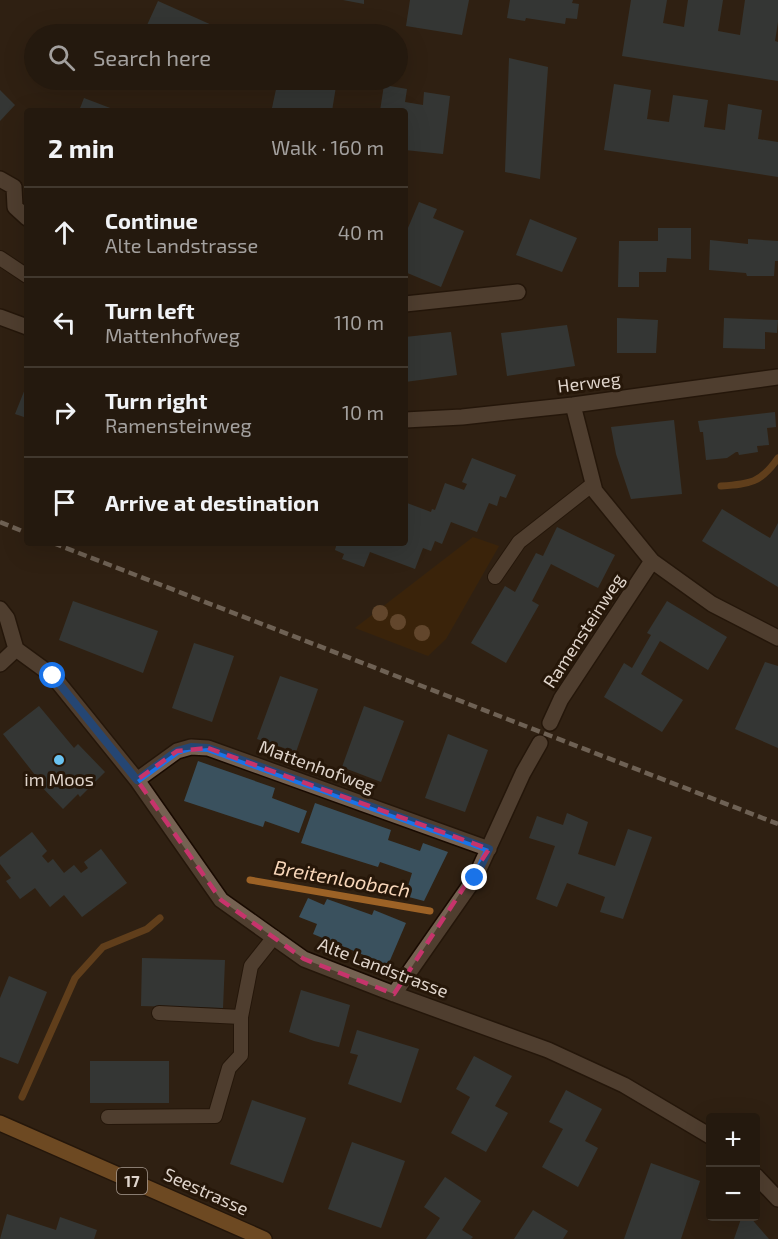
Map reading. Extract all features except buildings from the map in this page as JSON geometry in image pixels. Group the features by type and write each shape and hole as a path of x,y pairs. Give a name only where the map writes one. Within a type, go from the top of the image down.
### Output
{"main road":[{"name":"Seestrasse","path":"0,1123 264,1239"}],"street":[{"path":"0,179 21,184 15,207 24,215"},
{"path":"408,304 518,292"},
{"path":"1,320 24,326"},
{"name":"Herweg","path":"408,420 462,417 573,405 778,377"},
{"path":"573,405 595,491 652,561 712,604 778,638"},
{"name":"Ramensteinweg","path":"550,723 561,699 652,561"},
{"path":"0,609 7,618 16,649 0,664"},
{"name":"Alte Landstrasse","path":"16,649 53,676 137,780 221,900 304,958 562,1056 624,1085 706,1133"},
{"path":"394,994 475,878 523,773 540,743"},
{"name":"Mattenhofweg","path":"137,780 177,751 191,747 208,748 489,849"},
{"path":"760,1180 778,1199"}],"lane":[{"path":"0,258 24,274"},
{"path":"495,577 519,542 593,484"},
{"path":"108,1117 215,1116 229,1068 241,1055 241,1017 251,966 274,937"},
{"path":"159,1013 241,1017"}],"highlighted area":[{"path":"208,748 489,849 394,994 304,959 221,900 137,780 177,751"}],"shaded area":[{"path":"473,537 499,546 446,639 428,656 355,628"}],"waterway":[{"name":"Breitenloobach","path":"721,486 754,481 766,473 778,458"},
{"name":"Breitenloobach","path":"250,880 430,911"},
{"name":"Breitenloobach","path":"22,1097 75,978 103,947 147,929 160,918"}],"railway":[{"path":"0,522 24,532"},
{"path":"61,546 778,824"}],"place":[{"name":"im Moos","path":"59,760"}],"route":[{"path":"53,676 137,780 177,751 191,747 208,748 489,849 475,878"}]}
